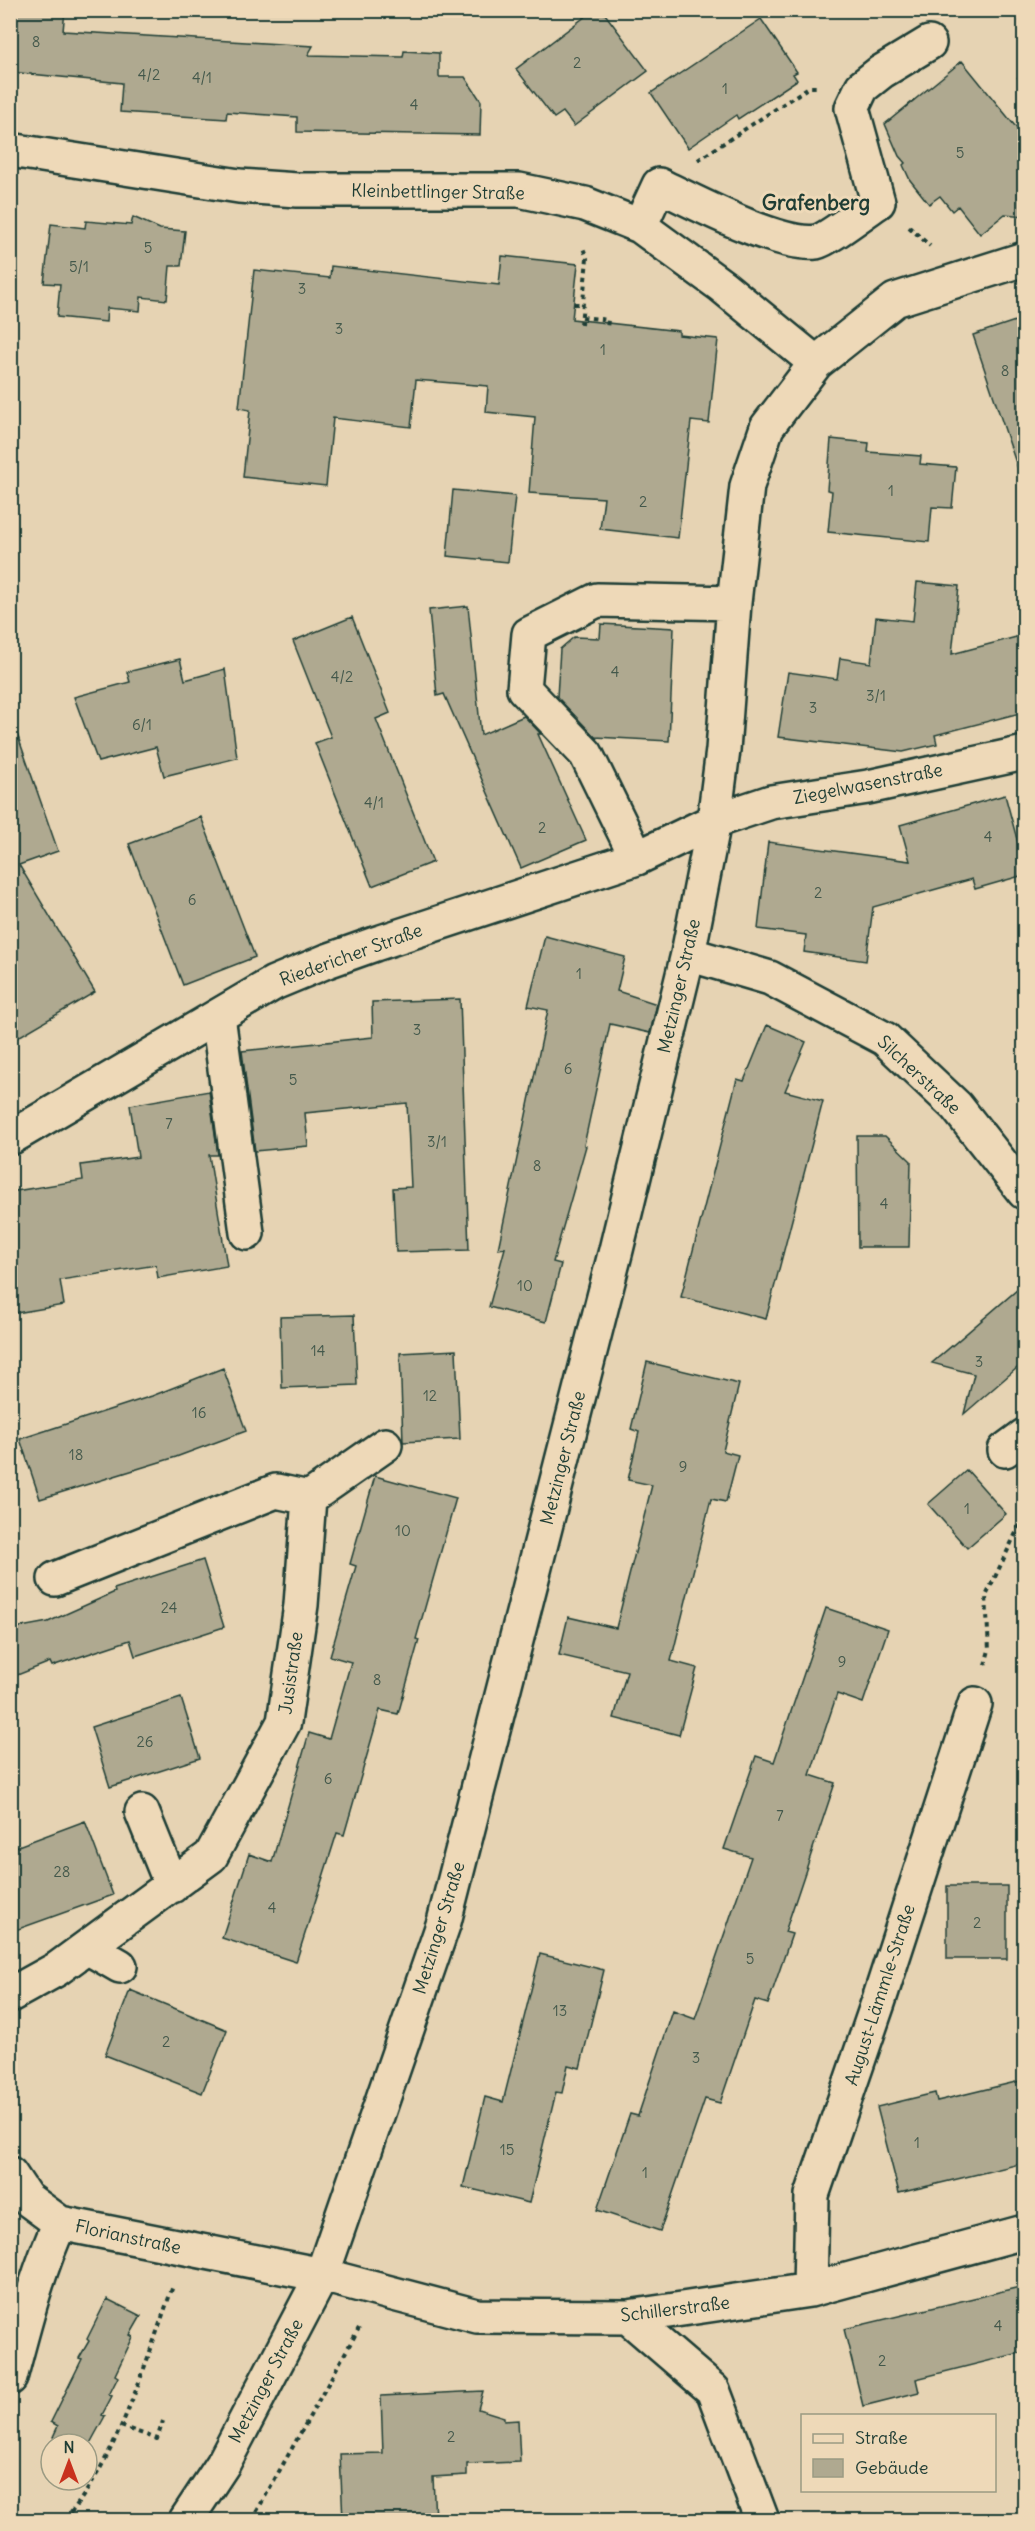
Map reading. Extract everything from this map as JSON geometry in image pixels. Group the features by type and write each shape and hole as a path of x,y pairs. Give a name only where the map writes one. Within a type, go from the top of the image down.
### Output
{"street":[{"path":"640,226 659,185 717,213 789,240 817,242 878,202 852,108 861,87 929,43"},
{"name":"Kleinbettlinger Straße","path":"10,150 239,186 297,190 519,190 585,204 640,226 722,286 816,363"},
{"name":"Metzinger Straße","path":"186,2520 223,2464 322,2275 444,1922 616,1250 688,954 714,821 723,750 747,486 767,427 816,363 895,300 959,282 1024,259"},
{"path":"637,858 586,754 524,689 529,634 597,600 735,603"},
{"name":"Ziegelwasenstraße","path":"714,821 771,802 868,787 1024,753"},
{"name":"Riedericher Straße","path":"10,1138 274,983 375,944 637,858 714,821"},
{"name":"Silcherstraße","path":"688,954 771,978 885,1039 956,1106 1024,1192"},
{"path":"218,1016 248,1233"},
{"path":"55,1579 276,1491 309,1498 385,1445"},
{"name":"Jusistraße","path":"10,1995 57,1969 212,1856 284,1722 301,1605 309,1498"},
{"name":"August-Lämmle-Straße","path":"810,2290 812,2195 879,2000 975,1704"},
{"path":"142,1812 172,1886"},
{"path":"87,1947 120,1966"},
{"path":"10,2174 26,2198 60,2223"},
{"name":"Florianstraße","path":"10,2378 26,2318 50,2244 60,2223 322,2275"},
{"name":"Schillerstraße","path":"322,2275 477,2316 628,2317 810,2290 1024,2232"},
{"path":"628,2317 713,2390 762,2520"}],"path":[{"path":"1018,79 1024,73"},
{"path":"659,185 809,87 861,87"},
{"path":"878,202 925,241 959,282"},
{"path":"581,324 587,258 578,238 585,204"},
{"path":"574,304 583,304"},
{"path":"582,317 608,320 608,328"},
{"path":"975,1704 988,1650 986,1596 1024,1516"},
{"path":"64,2520 83,2498 122,2426 186,2249"},
{"path":"252,2520 380,2291"},
{"path":"122,2426 157,2439 163,2421"}],"building":[{"path":"10,10 65,10 63,31 313,46 308,55 403,57 404,51 439,53 439,77 465,77 481,101 480,135 297,132 297,117 227,112 226,119 120,112 122,83 10,72"},
{"path":"594,10 602,10 648,71 574,126 563,112 554,118 516,69"},
{"path":"761,19 797,72 793,74 797,80 738,119 736,115 688,148 651,93"},
{"path":"962,61 1024,137 1024,216 1005,214 980,234 958,206 952,211 940,196 929,204 910,180 903,165 905,163 899,156 885,124"},
{"path":"133,217 160,229 185,231 181,266 170,266 167,300 141,297 140,311 107,308 106,322 57,317 60,284 44,283 51,224 85,228 86,221 131,225"},
{"path":"502,256 578,264 572,319 679,331 679,335 718,339 709,423 691,421 678,538 600,529 604,498 529,493 535,417 486,412 488,386 416,380 411,427 333,418 326,486 243,477 250,410 239,408 254,270 330,278 331,266 499,285"},
{"path":"1024,318 1024,468 1018,469 973,335"},
{"path":"831,439 869,443 868,452 921,456 920,464 956,467 952,508 932,507 929,542 828,532 832,491 827,490"},
{"path":"453,490 515,496 508,562 447,556"},
{"path":"917,582 959,586 952,654 1024,635 1024,712 935,735 937,744 903,752 778,737 788,672 837,679 840,658 871,663 876,617 913,621"},
{"path":"468,606 481,735 524,716 541,734 538,734 586,840 521,868 444,694 437,696 429,610"},
{"path":"352,617 390,713 376,719 433,862 372,886 315,743 331,737 293,641"},
{"path":"601,624 674,628 669,741 595,737 557,697 560,649 574,637 600,638"},
{"path":"180,659 185,680 225,669 237,758 164,776 156,747 98,762 74,697 130,682 127,672"},
{"path":"16,731 58,851 19,865 95,992 10,1042 10,732"},
{"path":"1005,795 1024,865 1024,875 975,889 972,879 873,907 866,961 804,952 806,935 758,929 768,842 910,861 900,825"},
{"path":"201,817 255,957 183,985 129,844"},
{"path":"545,936 625,957 617,991 657,1004 650,1033 610,1024 584,1145 586,1146 553,1262 561,1264 546,1322 489,1307 505,1248 498,1249 548,1010 528,1006"},
{"path":"460,999 469,1250 396,1252 393,1188 411,1187 407,1103 305,1113 308,1146 255,1151 242,1051 373,1037 372,1002"},
{"path":"767,1025 806,1042 785,1091 823,1101 766,1319 681,1297 737,1079 744,1081"},
{"path":"209,1091 218,1155 209,1155 227,1266 158,1278 156,1265 60,1280 64,1305 10,1314 10,1192 83,1180 81,1165 138,1157 130,1105"},
{"path":"857,1136 885,1136 911,1161 909,1247 858,1247"},
{"path":"1024,1284 1024,1362 964,1414 974,1374 932,1363"},
{"path":"354,1315 357,1385 282,1388 280,1317"},
{"path":"456,1350 460,1439 403,1442 400,1353"},
{"path":"647,1362 739,1384 723,1451 738,1455 726,1502 711,1499 671,1661 697,1668 679,1735 614,1718 627,1671 559,1655 568,1617 616,1628 652,1485 628,1480 639,1432 631,1429"},
{"path":"223,1368 246,1431 176,1457 40,1499 20,1439 152,1396"},
{"path":"967,1470 1006,1514 967,1548 928,1504"},
{"path":"375,1476 456,1498 416,1639 419,1640 398,1714 380,1710 344,1835 337,1833 296,1962 222,1938 249,1854 272,1862 309,1733 329,1739 351,1662 330,1656 356,1566 350,1564"},
{"path":"203,1560 224,1627 135,1656 130,1640 52,1666 50,1662 10,1678 10,1629 48,1622 115,1592 114,1589"},
{"path":"826,1608 888,1629 863,1703 837,1694 810,1775 835,1783 785,1932 792,1934 768,2004 755,2000 720,2103 705,2099 660,2231 597,2210 630,2114 638,2116 673,2011 695,2019 751,1857 724,1849 756,1756 774,1762"},
{"path":"181,1698 200,1758 110,1787 91,1727"},
{"path":"85,1821 113,1895 10,1932 10,1849"},
{"path":"947,1886 1007,1886 1007,1959 947,1959"},
{"path":"540,1954 604,1970 580,2068 568,2065 562,2093 556,2092 529,2203 463,2187 485,2097 503,2102"},
{"path":"130,1990 227,2030 202,2093 105,2055"},
{"path":"1024,2080 1024,2163 899,2193 877,2107 935,2093 937,2101"},
{"path":"1024,2286 1024,2352 916,2379 919,2392 863,2406 844,2329"},
{"path":"107,2299 141,2316 130,2335 133,2337 115,2375 118,2377 109,2395 112,2396 96,2432 55,2432 58,2426 51,2422 82,2359 79,2358 89,2341 87,2339"},
{"path":"483,2391 478,2409 504,2417 504,2421 518,2420 520,2462 467,2464 467,2475 433,2477 435,2520 343,2520 340,2454 383,2453 381,2396"}],"district":[{"name":"Grafenberg","path":"816,203"}]}
